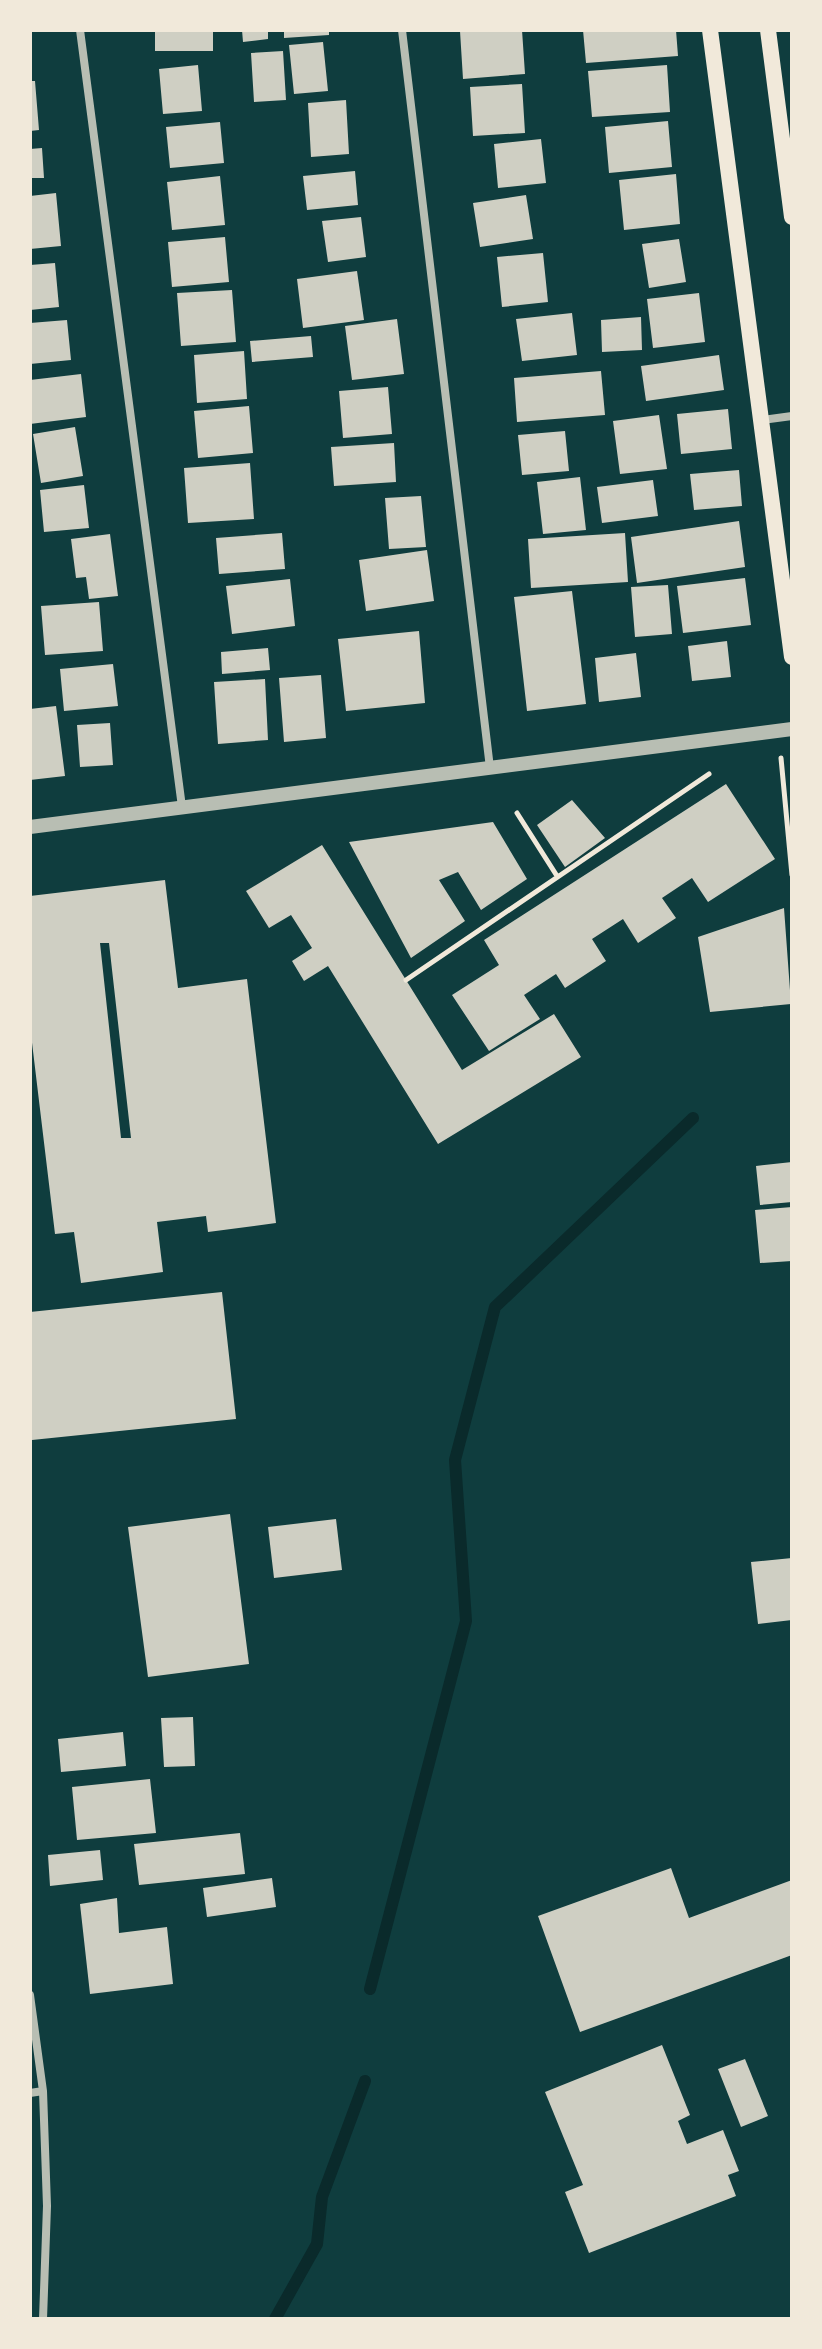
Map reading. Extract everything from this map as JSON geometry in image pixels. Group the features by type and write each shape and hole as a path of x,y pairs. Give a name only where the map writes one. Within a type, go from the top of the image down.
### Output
{"main road":[{"path":"710,30 792,657"},
{"path":"768,30 792,217"}],"street":[{"path":"80,30 182,807"},
{"path":"402,30 490,768"},
{"path":"762,420 792,416"},
{"path":"30,827 792,729"},
{"path":"30,1995 43,2091 47,2206 43,2319"},
{"path":"30,2093 43,2091"}],"path":[{"path":"781,758 790,822 792,875"},
{"path":"406,980 709,774"},
{"path":"517,813 557,876"}],"building":[{"path":"155,30 213,30 213,51 155,51"},
{"path":"242,30 268,30 268,39 243,42"},
{"path":"284,30 329,30 329,35 284,38"},
{"path":"522,30 525,74 463,79 460,31"},
{"path":"583,30 676,30 678,56 586,63"},
{"path":"323,42 328,91 294,94 289,45"},
{"path":"283,51 286,100 254,102 251,53"},
{"path":"198,65 202,111 163,114 159,69"},
{"path":"667,65 670,112 592,117 588,71"},
{"path":"30,81 35,81 39,130 30,131"},
{"path":"522,84 525,133 473,136 470,87"},
{"path":"346,100 349,154 311,157 308,103"},
{"path":"668,121 672,167 609,173 605,127"},
{"path":"220,122 224,163 170,168 166,127"},
{"path":"541,139 546,183 498,188 494,144"},
{"path":"42,148 44,178 30,178 30,149"},
{"path":"355,171 358,205 307,210 303,176"},
{"path":"676,174 680,224 624,230 619,180"},
{"path":"220,176 225,225 172,230 167,182"},
{"path":"56,193 61,246 30,249 30,196"},
{"path":"526,195 533,239 480,247 473,203"},
{"path":"361,217 366,257 328,262 322,221"},
{"path":"225,237 229,282 172,287 168,242"},
{"path":"679,239 686,282 649,288 642,244"},
{"path":"543,253 548,302 502,307 497,257"},
{"path":"55,263 59,307 30,310 30,265"},
{"path":"357,271 364,320 303,328 297,279"},
{"path":"232,290 236,342 181,346 177,293"},
{"path":"699,293 705,342 653,348 647,299"},
{"path":"572,313 577,355 522,361 516,319"},
{"path":"641,317 642,350 602,352 601,320"},
{"path":"397,319 404,374 352,380 345,326"},
{"path":"67,320 71,360 30,364 30,323"},
{"path":"311,336 313,357 252,362 250,341"},
{"path":"244,351 247,399 197,403 194,355"},
{"path":"719,355 724,390 646,401 641,366"},
{"path":"601,371 605,415 517,422 514,378"},
{"path":"81,374 86,417 30,424 30,380"},
{"path":"388,387 392,434 343,438 339,391"},
{"path":"249,406 253,453 198,458 194,411"},
{"path":"728,409 732,449 681,454 677,414"},
{"path":"659,415 667,469 620,474 613,421"},
{"path":"75,427 83,476 41,483 33,434"},
{"path":"565,431 569,471 522,475 518,435"},
{"path":"394,443 396,482 334,486 331,447"},
{"path":"250,463 254,519 188,523 184,468"},
{"path":"739,470 742,506 694,510 690,474"},
{"path":"580,477 586,530 543,534 537,482"},
{"path":"653,480 658,516 602,523 597,487"},
{"path":"84,485 89,528 44,532 40,490"},
{"path":"421,496 426,547 389,549 385,498"},
{"path":"739,521 745,567 637,583 631,537"},
{"path":"282,533 285,569 219,574 216,538"},
{"path":"625,533 628,582 531,588 528,539"},
{"path":"110,534 118,596 89,599 86,577 76,578 71,539"},
{"path":"427,550 434,601 366,611 359,560"},
{"path":"745,578 751,625 683,633 677,586"},
{"path":"290,579 295,626 232,634 226,586"},
{"path":"668,585 672,634 635,637 631,587"},
{"path":"572,591 586,704 527,711 514,597"},
{"path":"99,602 103,651 45,655 41,606"},
{"path":"419,631 425,703 346,711 338,639"},
{"path":"727,641 731,677 692,681 688,646"},
{"path":"268,648 270,670 222,674 221,652"},
{"path":"636,653 641,697 599,702 595,658"},
{"path":"113,664 118,706 64,711 60,669"},
{"path":"321,675 326,738 284,742 279,678"},
{"path":"265,679 268,740 218,744 214,682"},
{"path":"56,706 65,776 30,780 30,709"},
{"path":"110,723 113,765 80,767 77,725"},
{"path":"726,784 775,859 708,902 692,878 662,898 676,918 638,943 623,919 592,939 606,961 565,988 556,974 524,995 540,1019 489,1051 452,995 499,965 484,940"},
{"path":"572,800 605,838 565,867 537,825"},
{"path":"493,822 527,879 481,910 458,872 439,880 465,921 411,958 349,842"},
{"path":"322,845 462,1070 554,1014 581,1057 438,1144 328,966 304,981 292,961 312,948 291,915 269,928 246,891"},
{"path":"165,880 178,988 247,979 276,1223 208,1232 206,1216 157,1222 163,1272 81,1283 74,1232 55,1234 30,1026 30,896","holes":["100,943 109,943 131,1138 121,1138"]},
{"path":"784,908 791,1004 710,1012 698,937"},
{"path":"792,1162 792,1202 760,1205 756,1166"},
{"path":"792,1207 792,1261 760,1263 755,1210"},
{"path":"222,1292 236,1419 32,1440 30,1312"},
{"path":"230,1514 249,1664 148,1677 128,1527"},
{"path":"336,1519 342,1570 274,1578 268,1527"},
{"path":"792,1558 792,1620 758,1624 751,1562"},
{"path":"193,1717 195,1766 164,1767 161,1718"},
{"path":"123,1732 126,1766 61,1772 58,1739"},
{"path":"150,1779 156,1833 77,1840 72,1787"},
{"path":"240,1833 245,1874 139,1885 134,1844"},
{"path":"100,1850 103,1880 50,1886 48,1855"},
{"path":"671,1868 689,1918 792,1880 792,1955 580,2032 538,1916"},
{"path":"272,1878 276,1907 207,1917 203,1888"},
{"path":"117,1898 119,1933 167,1927 173,1984 90,1994 80,1904"},
{"path":"662,2045 690,2115 678,2121 687,2144 723,2130 739,2171 728,2175 736,2196 589,2253 565,2192 583,2185 545,2092"},
{"path":"745,2059 768,2116 741,2127 718,2069"}],"waterway":[{"path":"370,1989 466,1621 455,1460 495,1307 693,1118"},
{"path":"275,2319 317,2244 322,2197 365,2081"}]}
